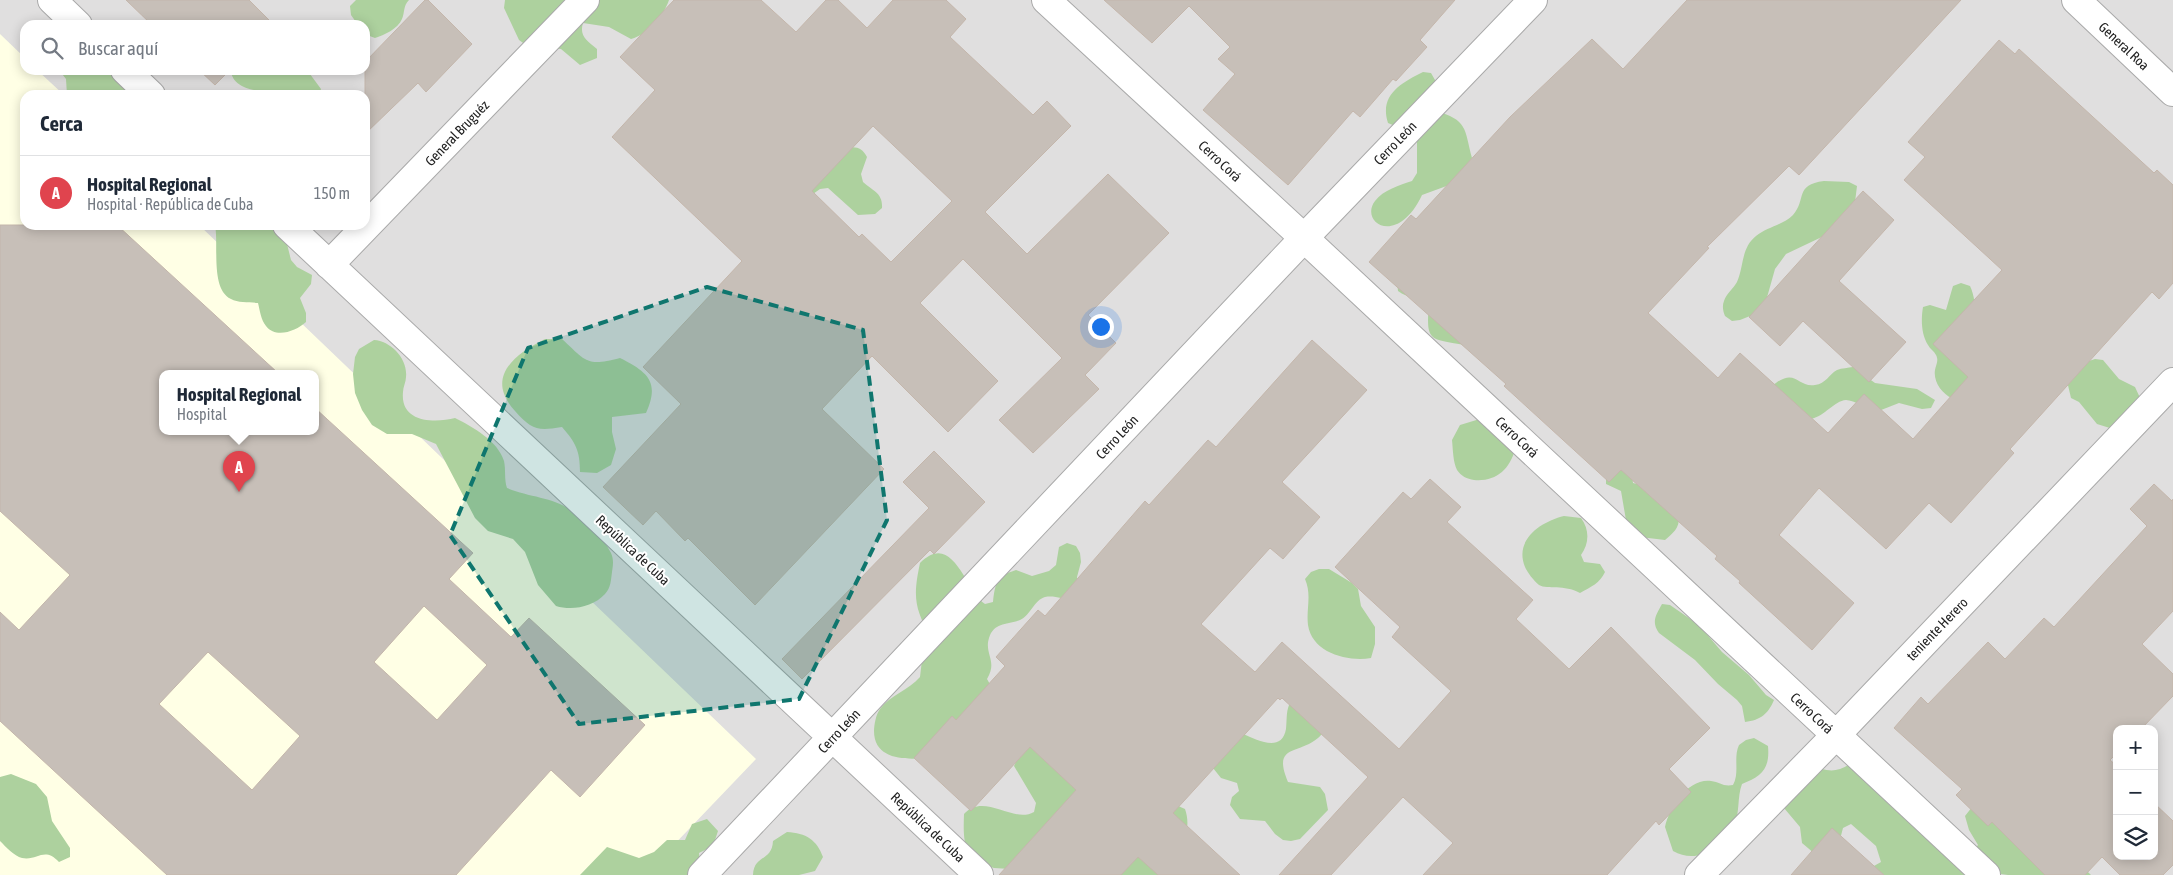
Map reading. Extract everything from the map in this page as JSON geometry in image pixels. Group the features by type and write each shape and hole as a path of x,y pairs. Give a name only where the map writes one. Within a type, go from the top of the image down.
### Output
{"street":[{"path":"52,0 73,20"},
{"name":"General Bruguéz","path":"370,222 584,0"},
{"name":"Cerro Corá","path":"1046,0 1304,238 1986,875"},
{"name":"Cerro León","path":"702,875 1304,238 1533,0"},
{"name":"General Roa","path":"2076,0 2173,92"},
{"path":"130,75 146,90"},
{"name":"República de Cuba","path":"292,230 979,875"},
{"name":"General Bruguéz","path":"329,265 363,230"},
{"name":"teniente Herero","path":"1699,875 1836,735 2173,382"}],"highlighted area":[{"path":"707,287 863,330 887,520 799,699 579,724 450,535 528,348"}],"shaded area":[{"path":"0,0 2173,0 2173,875 0,875"},
{"path":"0,34 20,53 20,75 42,75 59,90 20,90 20,230 204,230 756,759 645,875 0,875"}],"green space":[{"path":"356,0 409,0 400,23 394,29 375,38 370,36 370,20 354,20 351,15 350,6"},
{"path":"505,0 669,0 663,13 654,24 638,37 631,39 609,27 583,23 583,35 597,49 597,58 580,65 561,49 526,45 519,40 504,8"},
{"path":"1423,72 1431,73 1435,80 1435,111 1454,118 1463,127 1472,158 1452,184 1422,195 1412,211 1402,221 1392,226 1383,226 1376,222 1372,216 1371,209 1375,201 1387,191 1412,181 1417,173 1417,135 1388,123 1386,113 1389,97 1400,86"},
{"path":"63,75 130,75 138,90 67,90 66,79"},
{"path":"232,75 311,75 321,89 255,90 246,88 234,79"},
{"path":"728,116 846,148 853,147 861,150 867,157 861,174 863,182 879,196 882,208 875,214 858,215 828,188 820,189 813,194"},
{"path":"1824,181 1849,182 1857,186 1855,202 1826,235 1786,254 1775,269 1766,301 1755,314 1732,321 1725,316 1723,303 1737,282 1745,252 1751,241 1760,233 1793,215 1805,189 1815,183"},
{"path":"216,230 280,230 285,236 291,260 297,267 312,275 311,284 300,298 306,313 306,322 292,331 275,332 264,324 258,303 237,301 224,294 218,276"},
{"path":"1418,270 1439,295 1454,300 1460,305 1468,319 1470,336 1464,345 1443,341 1432,336 1428,325 1429,303 1398,291 1397,282 1401,275"},
{"path":"1961,283 1970,286 1975,307 1976,332 1972,380 1952,398 1939,387 1935,378 1937,357 1924,336 1922,316 1923,307 1930,305 1946,310 1953,286"},
{"path":"545,339 562,339 582,357 593,362 620,358 638,368 649,379 652,393 646,413 612,417 612,432 616,449 611,465 597,473 580,472 576,448 562,427 536,428 526,422 506,399 503,378 507,369 523,352"},
{"path":"374,340 392,347 404,364 406,379 403,390 407,410 413,415 429,420 455,418 477,430 491,441 501,454 504,461 507,488 565,506 599,536 608,547 613,558 610,586 607,592 595,602 582,607 556,606 538,585 525,552 513,539 488,531 475,518 436,444 412,434 387,434 372,425 362,410 355,393 353,374 355,357 359,349"},
{"path":"2095,359 2103,360 2119,379 2135,387 2142,402 2113,429 2097,424 2079,402 2071,398 2067,381 2086,362"},
{"path":"1853,367 1875,383 1917,389 1935,400 1931,408 1922,409 1899,403 1876,412 1846,400 1837,403 1821,415 1811,419 1772,386 1786,378 1796,379 1804,384 1815,385 1825,381 1837,370"},
{"path":"1483,418 1515,449 1505,469 1495,477 1474,480 1464,477 1457,470 1452,440 1460,425"},
{"path":"1631,467 1633,483 1641,485 1679,514 1674,532 1665,540 1640,537 1627,526 1621,491 1606,484 1606,476 1612,469"},
{"path":"1564,516 1581,518 1587,532 1586,546 1581,555 1584,562 1600,564 1605,572 1598,582 1580,593 1574,590 1539,585 1525,567 1523,548 1531,534 1546,523"},
{"path":"1067,543 1076,546 1080,553 1081,562 1077,577 1078,585 1061,598 1045,597 1041,599 1024,618 994,629 988,644 991,667 987,679 991,686 925,758 900,758 892,756 879,747 875,740 874,729 877,714 884,704 911,686 920,677 922,660 931,637 921,618 916,602 916,584 920,563 931,555 941,554 950,558 985,604 993,602 998,581 1010,572 1016,570 1032,576 1049,571 1056,565 1059,547"},
{"path":"1319,569 1329,569 1352,583 1358,589 1361,606 1375,627 1375,644 1371,658 1342,657 1332,654 1316,643 1311,635 1308,625 1308,591 1305,579 1311,572"},
{"path":"1662,604 1670,605 1699,625 1722,652 1749,675 1766,695 1774,700 1766,713 1760,718 1745,722 1742,706 1737,700 1718,684 1695,660 1659,633 1655,622 1656,615"},
{"path":"1297,701 1328,725 1318,738 1285,756 1283,761 1284,770 1288,782 1320,787 1325,794 1328,810 1300,839 1291,841 1283,840 1275,834 1265,821 1240,819 1230,805 1232,797 1239,791 1237,783 1221,778 1209,763 1243,734 1268,743 1280,741 1286,729 1289,705"},
{"path":"1754,738 1768,746 1768,761 1760,775 1742,784 1736,821 1729,834 1716,847 1700,855 1682,855 1673,851 1665,827 1675,803 1687,789 1703,781 1733,785 1739,745 1746,740"},
{"path":"1036,743 1185,809 1187,827 1185,836 1178,852 1162,875 1111,875 994,868 976,860 965,842 964,814 972,808 980,806 1026,815 1034,812 1036,803 1014,766 1021,751"},
{"path":"1810,764 1835,770 1850,764 1972,852 1978,845 1969,830 1965,816 1976,802 2081,865 2091,875 2008,875 1986,872 1988,875 1858,875 1881,862 1876,846 1851,824 1843,828 1834,862 1815,854 1802,843 1800,827 1784,808"},
{"path":"11,774 36,784 47,797 52,821 70,848 70,857 59,862 54,857 45,854 32,858 22,858 13,853 0,841 0,777"},
{"path":"707,819 718,831 713,846 699,853 701,873 699,875 580,875 607,847 639,858 654,852 667,840 685,840 692,824"},
{"path":"787,832 810,838 818,846 823,857 815,871 799,875 753,875 756,864 770,852 773,841"}],"building":[{"path":"126,0 249,0 269,20 147,20"},
{"path":"425,0 428,0 472,44 426,92 418,83 370,129 370,90 365,90 365,75 370,75 370,57"},
{"path":"674,0 761,0 796,32 826,0 838,0 867,28 893,0 946,0 966,19 950,37 1033,115 1047,101 1071,126 985,212 1027,254 1108,174 1169,233 1088,315 1116,343 1085,375 1099,389 1033,453 999,420 1062,358 963,259 920,303 998,381 948,432 872,356 822,409 884,469 755,605 688,538 685,541 656,511 643,525 603,487 681,404 643,367 742,261 612,137 655,90 620,57","holes":["873,126 952,201 891,262 862,234 859,237 812,191"]},
{"path":"1104,0 1455,0 1420,40 1427,47 1396,81 1393,79 1360,117 1353,111 1288,185 1203,110 1235,74 1218,59 1230,47 1189,6 1152,43"},
{"path":"1687,0 1961,0 1799,175 1789,166 1707,247 1709,248 1648,313 1718,378 1740,353 1828,433 1864,394 1913,439 1968,377 1933,344 2002,270 1904,180 1925,157 1908,142 1999,40 2015,54 2019,49 2154,173 2157,170 2173,185 2173,283 2159,299 2152,292 2010,449 2014,453 1951,523 1929,503 1886,549 1819,488 1779,535 1854,603 1812,650 1739,583 1740,581 1715,559 1717,556 1621,470 1609,482 1504,386 1506,384 1369,262 1411,215 1416,219 1510,117 1592,39 1623,69"},
{"path":"204,75 225,75 215,85"},
{"path":"1863,191 1894,220 1839,281 1906,342 1869,382 1803,321 1780,346 1749,317"},
{"path":"0,225 20,225 20,230 122,230 275,370 159,370 159,435 319,435 319,412 473,553 449,579 511,637 529,618 645,725 580,797 551,770 456,875 167,875 0,721 0,612 19,630 70,575 0,511","holes":["424,606 487,665 437,720 374,662","208,652 300,736 252,790 159,704"]},
{"path":"1312,340 1367,390 1282,482 1320,517 1283,559 1270,548 1201,624 1255,672 1282,642 1399,749 1451,691 1392,637 1400,627 1335,567 1403,492 1411,499 1430,479 1461,507 1447,522 1533,600 1516,619 1569,669 1611,627 1710,728 1669,769 1691,792 1659,825 1656,821 1607,875 1423,875 1453,843 1403,797 1331,875 1279,875 1368,777 1282,698 1280,700 1278,698 1173,813 1240,875 1158,875 1138,857 1121,875 999,875 1076,790 1030,747 971,811 914,758 952,716 956,720 1005,666 996,657 1038,610 1045,616 1145,501 1149,505 1208,440 1216,447"},
{"path":"934,451 985,502 934,554 930,550 802,679 782,659 929,508 903,482"},
{"path":"2154,484 2172,501 2173,499 2173,611 2142,644 2173,674 2173,696 2145,725 2113,725 2113,757 2110,760 2113,763 2113,860 2158,860 2158,807 2173,821 2173,865 2163,875 2120,875 2102,857 2085,875 2045,875 1992,822 1988,826 1956,795 1962,789 1894,728 1921,697 1928,704 1988,642 2005,659 2044,618 2054,627 2147,526 2130,509"},
{"path":"1832,828 1884,875 1791,875"}],"place":[{"name":"Hospital Regional","path":"239,492"}]}
